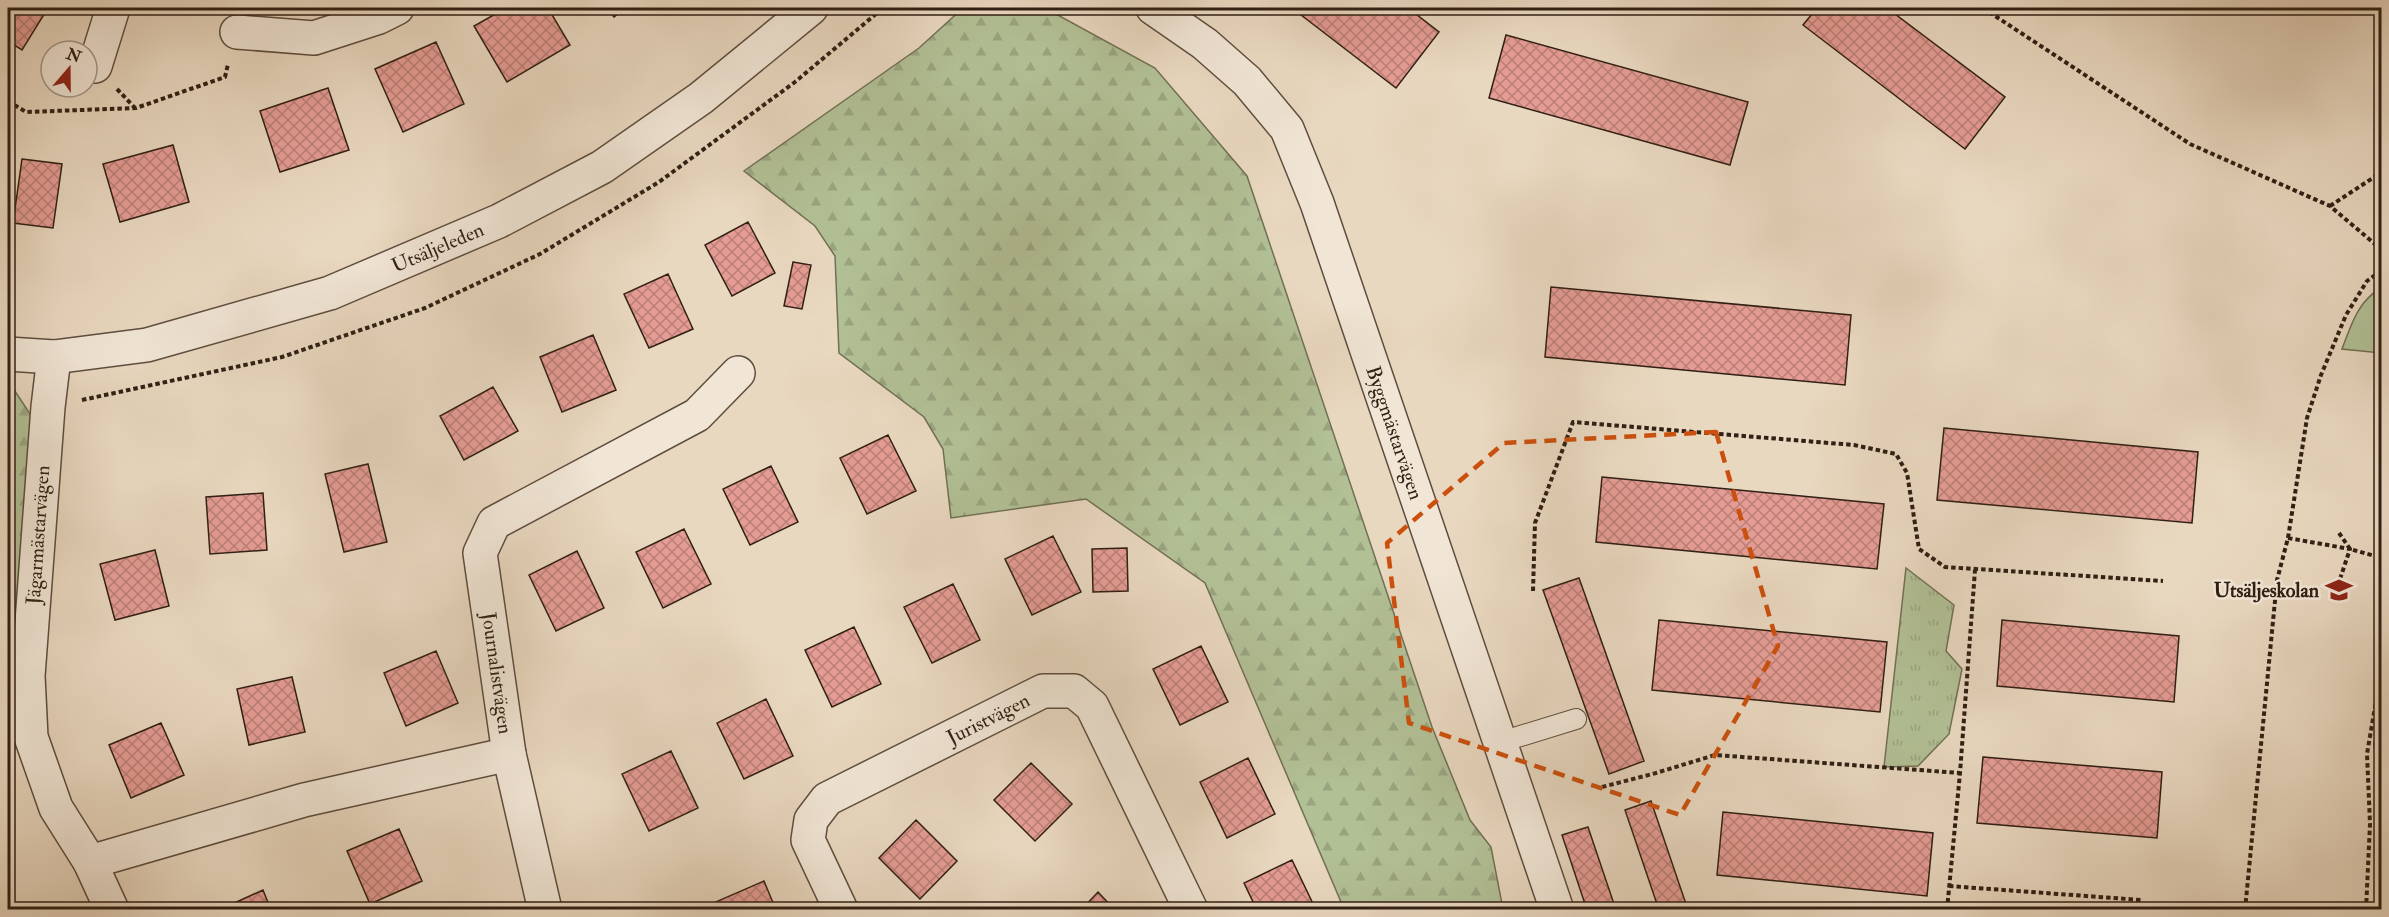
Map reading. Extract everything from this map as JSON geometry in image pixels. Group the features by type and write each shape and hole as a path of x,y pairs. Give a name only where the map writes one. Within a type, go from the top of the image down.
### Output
{"street":[{"path":"99,53 113,8"},
{"path":"237,32 314,38 379,17 398,8"},
{"name":"Utsäljeleden","path":"8,354 54,357 147,345 330,293 499,221 602,167 701,98 811,8"},
{"name":"Byggmästarvägen","path":"1153,8 1204,44 1246,81 1287,129 1317,203 1557,909"},
{"name":"Jägarmästarvägen","path":"54,357 48,407 28,676 31,737 56,808 90,862 112,909"},
{"name":"Journalistvägen","path":"90,862 304,800 509,754 480,553 494,523 697,415 738,373"},
{"name":"Juristvägen","path":"841,909 808,840 811,820 827,799 1043,691 1074,691 1092,706 1191,909"},
{"path":"509,754 545,909"}],"lane":[{"path":"1501,742 1576,719"}],"path":[{"path":"1983,8 2190,144 2330,206 2382,250"},
{"path":"8,101 26,112 136,108 225,77 237,32"},
{"path":"2330,206 2382,172"},
{"path":"2245,909 2277,580 2288,538 2307,418 2321,375 2346,315 2367,281 2382,270"},
{"path":"1533,591 1535,523 1572,422 1854,445 1896,454 1907,473 1919,549 1945,567 2163,581"},
{"path":"2339,533 2350,549"},
{"path":"2288,538 2350,549 2382,558"},
{"path":"2336,591 2350,549"},
{"path":"1947,909 1975,570"},
{"path":"2366,909 2370,824 2367,754 2382,666"},
{"path":"1602,787 1656,774 1714,755 1960,773"},
{"path":"1949,886 2141,900"}],"highlighted area":[{"path":"1716,432 1778,646 1680,815 1409,723 1387,543 1504,443"}],"green space":[{"path":"963,8 1045,8 1155,68 1247,176 1432,727 1470,820 1491,847 1503,909 1344,909 1205,583 1086,499 951,518 943,449 924,417 839,353 835,256 815,226 744,171 919,48"},
{"path":"2381,288 2381,353 2342,349 2361,307 2373,293"},
{"path":"8,385 11,385 32,417 13,647 10,787 8,789"},
{"path":"1906,568 1954,605 1946,651 1962,669 1949,734 1918,766 1884,767"}],"building":[{"path":"8,8 48,8 22,50 8,41"},
{"path":"506,8 548,8 570,45 507,82 474,26"},
{"path":"607,8 626,8 614,17"},
{"path":"1292,8 1408,8 1439,32 1396,88"},
{"path":"1817,8 1887,8 2005,97 1965,149 1803,25"},
{"path":"1506,35 1748,102 1730,165 1489,98"},
{"path":"436,42 464,104 403,132 375,69"},
{"path":"328,88 349,150 280,172 260,111"},
{"path":"173,145 189,202 120,222 103,164"},
{"path":"22,159 62,164 53,228 13,223"},
{"path":"748,222 775,273 732,296 705,245"},
{"path":"793,262 811,265 802,309 784,306"},
{"path":"668,274 693,329 649,348 624,294"},
{"path":"1551,287 1851,315 1845,385 1545,357"},
{"path":"593,335 616,390 562,412 540,357"},
{"path":"493,387 518,431 464,460 440,416"},
{"path":"1944,428 2198,452 2192,523 1937,500"},
{"path":"888,435 916,491 867,514 840,458"},
{"path":"368,464 387,542 344,552 325,474"},
{"path":"771,466 798,522 750,545 723,489"},
{"path":"1602,477 1884,504 1877,569 1596,542"},
{"path":"263,493 267,550 210,554 206,497"},
{"path":"684,529 711,584 663,608 636,552"},
{"path":"1053,536 1081,592 1032,615 1005,559"},
{"path":"1127,548 1128,591 1093,592 1092,549"},
{"path":"155,550 169,606 115,620 100,564"},
{"path":"577,551 604,608 556,631 529,575"},
{"path":"1579,578 1644,761 1609,774 1543,590"},
{"path":"953,584 980,640 932,663 904,607"},
{"path":"1659,620 1887,642 1880,712 1652,690"},
{"path":"2002,620 2179,636 2174,702 1997,686"},
{"path":"854,627 881,684 832,707 805,650"},
{"path":"1201,646 1228,702 1180,725 1153,669"},
{"path":"436,651 458,703 406,726 384,673"},
{"path":"292,677 305,732 249,745 237,689"},
{"path":"766,699 793,756 744,779 717,723"},
{"path":"2382,703 2382,829 2374,744"},
{"path":"161,723 184,775 131,798 109,745"},
{"path":"671,751 698,808 649,831 622,774"},
{"path":"1983,757 2162,772 2157,838 1977,823"},
{"path":"1248,758 1275,814 1227,838 1200,782"},
{"path":"1031,763 1072,804 1035,841 994,800"},
{"path":"1651,801 1688,910 1659,910 1625,810"},
{"path":"1723,812 1933,833 1927,896 1717,875"},
{"path":"916,820 957,861 920,899 879,858"},
{"path":"1588,827 1616,910 1587,910 1562,835"},
{"path":"399,829 422,881 370,904 347,851"},
{"path":"1292,860 1316,910 1257,910 1244,883"},
{"path":"764,881 776,910 714,910 711,904"},
{"path":"263,890 271,910 219,910"},
{"path":"1098,892 1115,910 1081,910"}],"place":[{"name":"Utsäljeskolan","path":"2339,590"}]}
